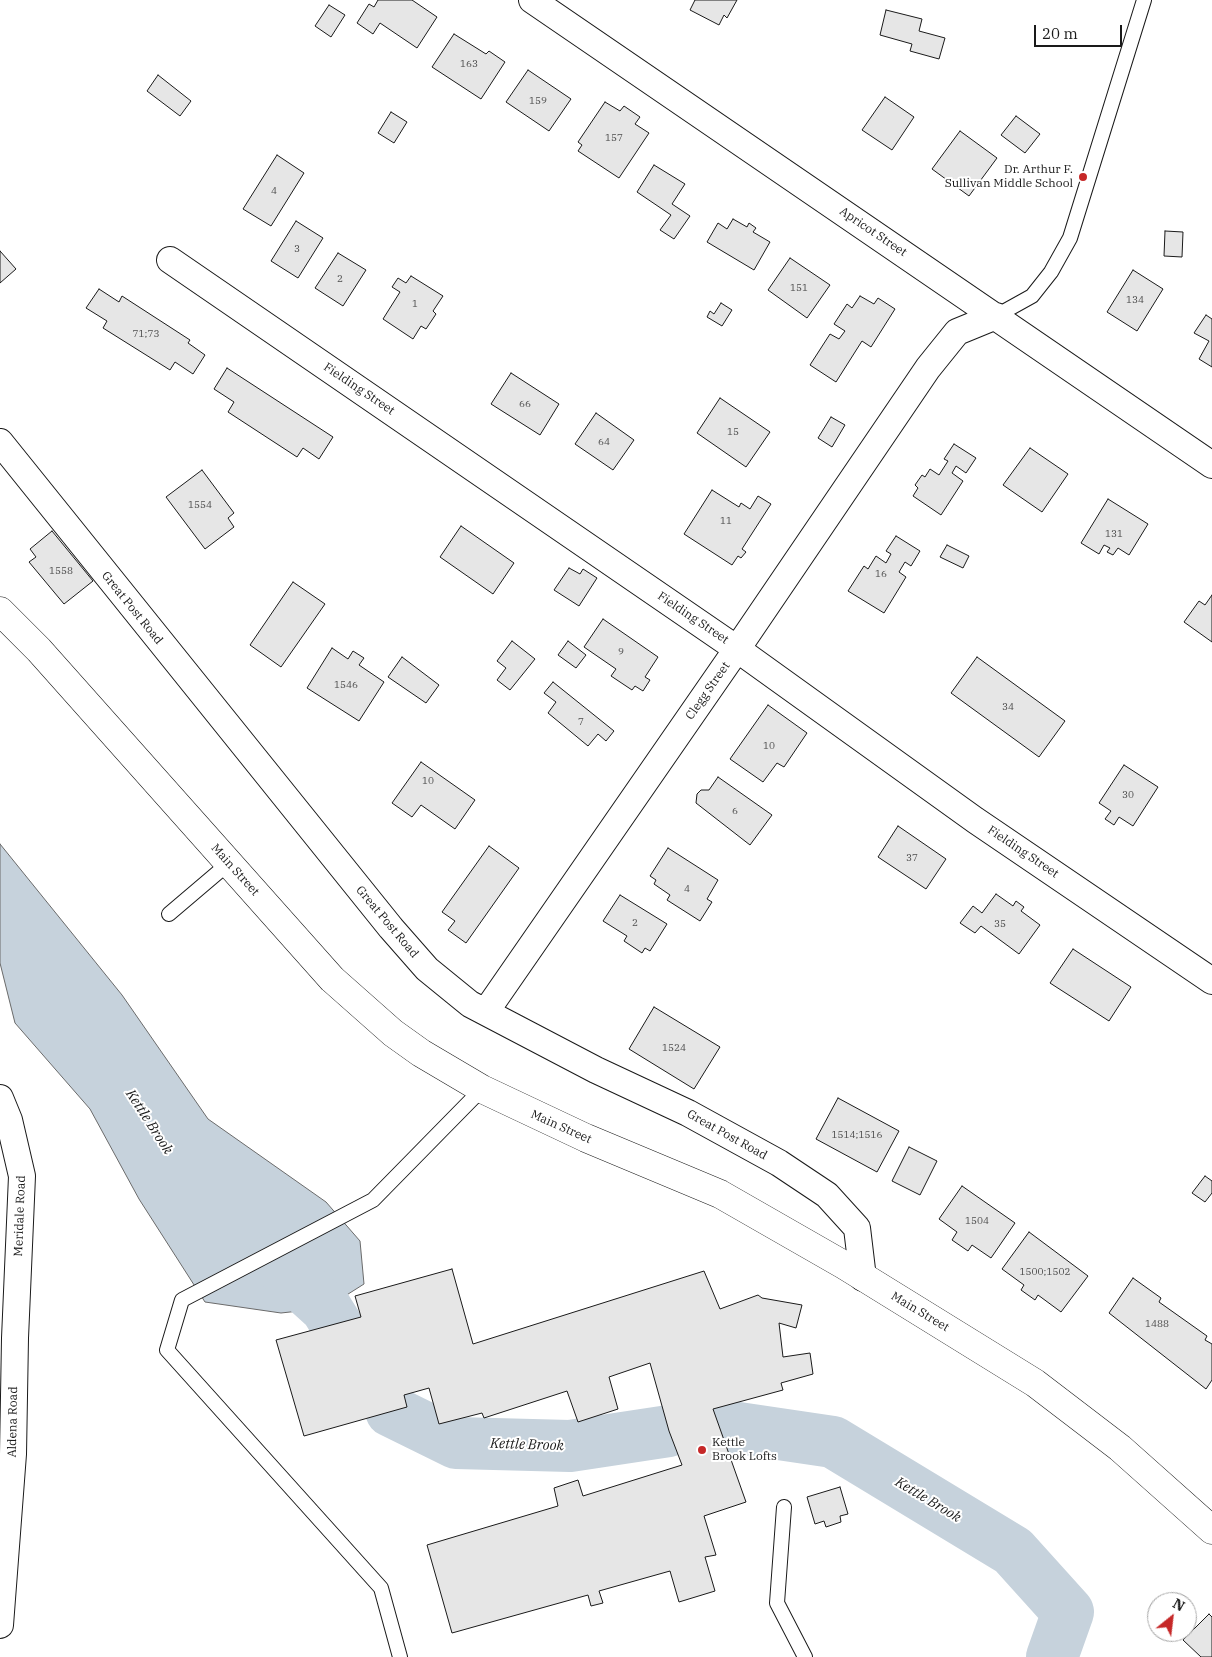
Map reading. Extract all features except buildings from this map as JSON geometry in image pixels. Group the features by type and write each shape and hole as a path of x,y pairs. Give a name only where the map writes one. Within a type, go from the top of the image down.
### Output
{"highway":[{"name":"Main Street","path":"0,611 39,650 332,979 372,1016 421,1053 482,1089 586,1138 720,1194 863,1278 1050,1393 1120,1448 1212,1530"}],"street":[{"name":"Apricot Street","path":"532,0 1212,465"},
{"name":"Fielding Street","path":"170,260 737,649 975,820 1212,981"},
{"name":"Clegg Street","path":"486,1010 737,649 928,368 957,332 996,316"},
{"name":"Great Post Road","path":"0,442 415,956 458,995 596,1070 688,1113 778,1163 827,1195 858,1228 863,1278"},
{"name":"Meridale Road","path":"0,1098 10,1120 22,1176 15,1338"},
{"name":"Aldena Road","path":"0,1625 13,1454 15,1338"}],"lane":[{"path":"996,316 1032,296 1051,272 1070,238 1144,0"},
{"path":"169,914 229,863"},
{"path":"400,1657 380,1588 168,1350 182,1300 373,1200 482,1089"},
{"path":"784,1507 777,1603 806,1657"}],"water":[{"path":"0,844 122,995 208,1119 326,1202 360,1241 364,1284 326,1308 281,1313 205,1302 139,1199 90,1109 15,1023 0,963"}],"waterway":[{"name":"Kettle Brook","path":"273,1260 326,1308 336,1324"},
{"name":"Kettle Brook","path":"391,1411 456,1443 570,1446 669,1431"},
{"name":"Kettle Brook","path":"718,1425 833,1442 1013,1551 1068,1612 1052,1657"}],"place":[{"name":"Dr. Arthur F. Sullivan Middle School","path":"1083,177"},
{"name":"Kettle Brook Lofts","path":"702,1450"}]}
